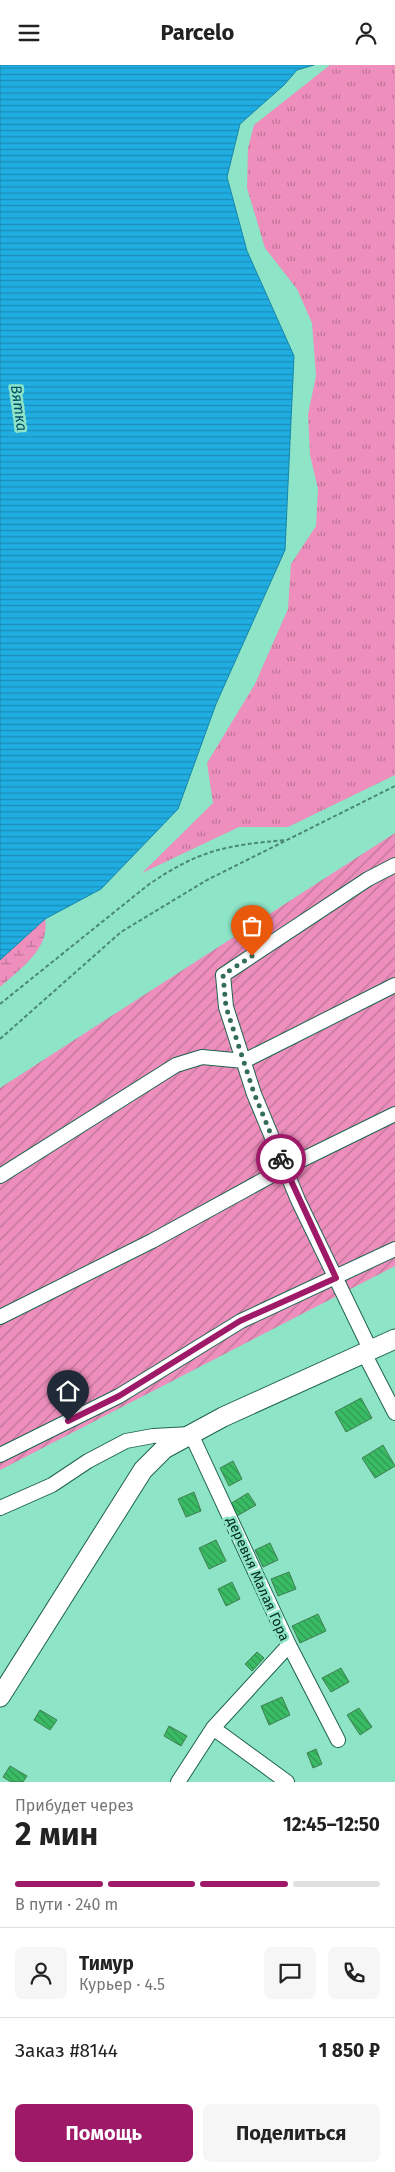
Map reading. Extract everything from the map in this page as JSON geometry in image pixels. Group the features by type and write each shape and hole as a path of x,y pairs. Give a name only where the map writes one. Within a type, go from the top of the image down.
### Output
{"street":[{"path":"395,865 368,879 223,975 226,1007 254,1093 285,1168 395,1413"},
{"path":"0,1176 176,1065 202,1057 244,1061 395,985"},
{"path":"0,1317 152,1241 285,1168 395,1115"},
{"path":"0,1455 119,1396 240,1321 395,1249"},
{"path":"0,1697 143,1470 164,1449 191,1434 395,1339"},
{"path":"0,1508 52,1485 88,1461 126,1441 153,1436 191,1434"},
{"name":"деревня Малая Гора","path":"178,1782 213,1728 289,1645 191,1434"},
{"path":"289,1645 338,1740"},
{"path":"213,1728 287,1782"}],"path":[{"path":"0,1039 121,932 207,880 395,786"},
{"path":"0,1004 140,891 169,871 204,853 225,847 289,839"}],"green space":[{"path":"330,65 395,65 395,775 288,827 239,827 142,873 213,803 207,763 255,684 288,609 291,564 316,526 318,489 310,455 308,414 316,376 312,323 297,289 265,248 247,188 248,148 254,125"},
{"path":"395,833 395,1266 0,1470 0,1088"},
{"path":"45,919 46,930 38,949 24,966 0,987 0,960"}],"water":[{"name":"Вятка","path":"0,65 314,65 297,70 284,85 240,124 227,177 247,251 294,356 285,550 216,704 178,809 101,889 45,919 0,960"}],"building":[{"path":"361,1398 372,1418 346,1432 335,1412"},
{"path":"383,1445 395,1466 375,1478 362,1458"},
{"path":"233,1461 242,1479 229,1486 220,1468"},
{"path":"194,1492 201,1511 186,1517 178,1499"},
{"path":"248,1493 256,1505 237,1516 230,1504"},
{"path":"216,1540 226,1561 209,1569 199,1548"},
{"path":"270,1543 278,1560 263,1567 255,1550"},
{"path":"289,1572 296,1589 278,1596 271,1579"},
{"path":"232,1582 240,1599 226,1606 218,1589"},
{"path":"318,1614 326,1631 300,1643 292,1626"},
{"path":"257,1652 264,1658 252,1671 245,1664"},
{"path":"341,1668 349,1682 331,1692 322,1678"},
{"path":"282,1697 290,1715 269,1725 261,1706"},
{"path":"359,1708 372,1727 360,1735 347,1715"},
{"path":"40,1710 57,1720 50,1730 34,1720"},
{"path":"169,1726 187,1736 181,1746 164,1736"},
{"path":"316,1749 322,1764 313,1768 307,1753"},
{"path":"10,1766 27,1776 23,1782 11,1782 3,1777"}],"way so far":[{"path":"252,956 223,975 226,1007 254,1093 281,1159"}],"route":[{"path":"68,1421 119,1396 240,1321 336,1278 298,1200 281,1159"}]}
